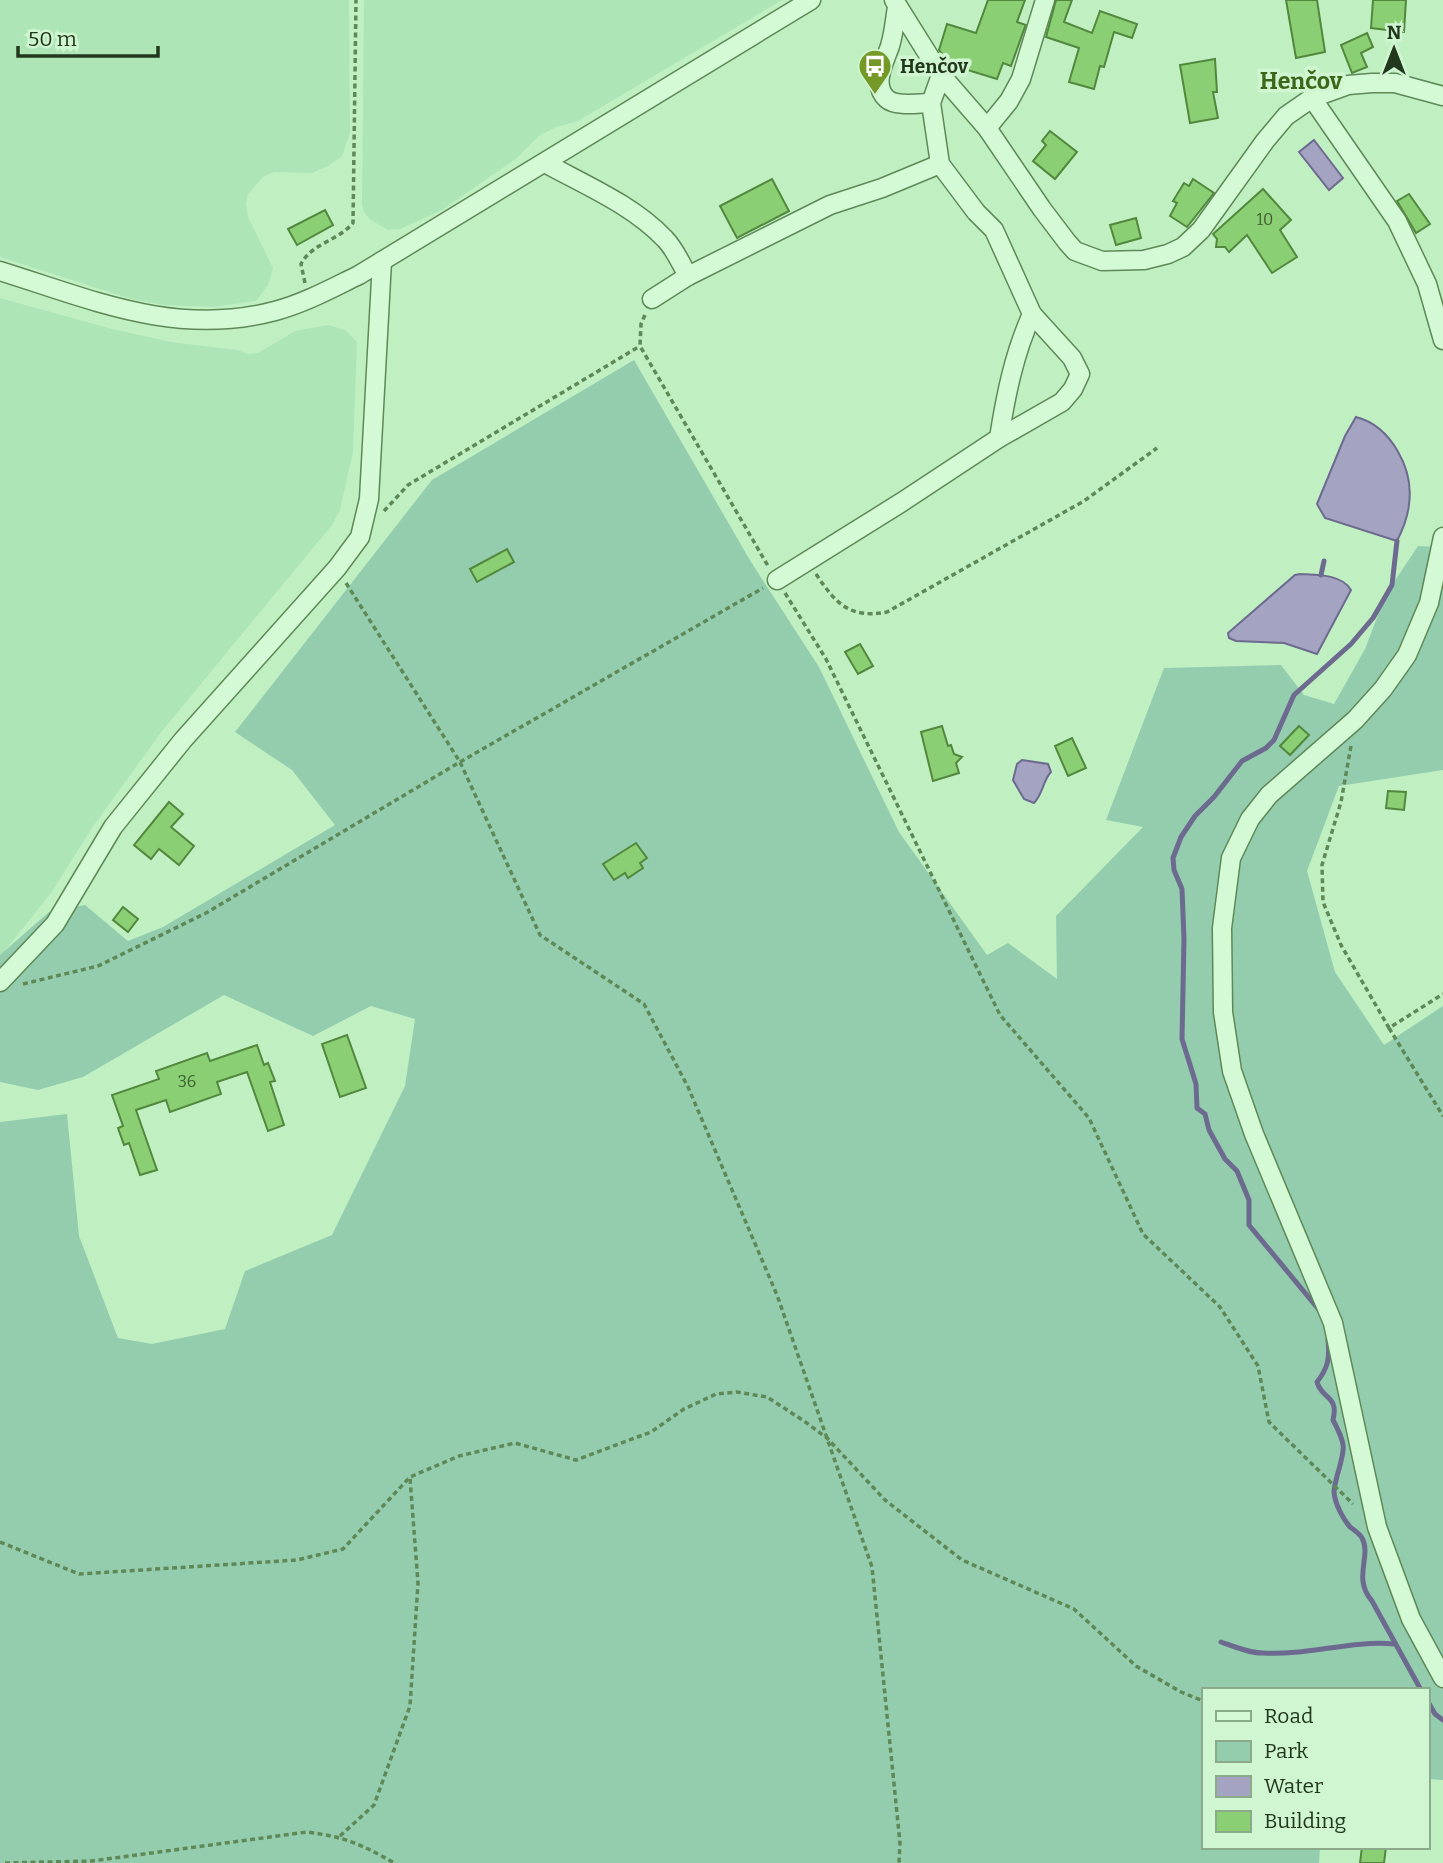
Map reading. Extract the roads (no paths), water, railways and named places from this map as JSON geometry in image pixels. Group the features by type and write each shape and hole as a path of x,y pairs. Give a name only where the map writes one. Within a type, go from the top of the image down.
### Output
{"street":[{"path":"0,271 117,308 183,321 260,314 310,298 359,275 811,0"},
{"path":"987,128 1009,101 1021,79 1045,0"},
{"path":"895,3 942,75 987,128 1042,209 1076,251 1102,261 1144,260 1183,247 1201,230 1286,116 1312,98 1348,85 1372,83 1395,83 1443,96"},
{"path":"895,3 891,44 882,66 880,88 887,99 896,103 931,103"},
{"path":"777,580 999,438 1062,402 1073,389 1080,374 1072,358 1032,314 994,230 976,212 940,163 931,103 942,75"},
{"path":"1312,98 1397,221 1427,284 1443,340"},
{"path":"545,163 645,220 668,241 688,276"},
{"path":"652,299 688,276 830,205 882,188 940,163"},
{"path":"6,984 55,923 113,827 183,740 337,568 360,537 369,499 382,261"},
{"path":"999,438 1007,386 1019,342 1032,314"},
{"path":"1443,537 1429,603 1407,654 1383,689 1356,720 1269,795 1240,836 1231,858 1222,928 1223,1012 1232,1071 1254,1134 1333,1323 1377,1527 1411,1619 1443,1678"}],"water":[{"path":"1314,140 1343,178 1329,190 1299,152"},
{"path":"1356,417 1380,429 1404,463 1410,491 1409,504 1408,514 1397,541 1325,518 1317,504 1345,436"},
{"path":"1295,575 1335,578 1351,590 1317,654 1284,643 1236,641 1229,638 1228,633"},
{"path":"1022,760 1048,764 1051,772 1034,803 1024,799 1013,780 1017,764"}],"waterway":[{"path":"1320,1311 1249,1225 1249,1200 1237,1171 1225,1159 1209,1130 1205,1114 1197,1108 1196,1084 1182,1039 1182,889 1174,870 1173,858 1181,837 1195,816 1214,797 1242,761 1266,748 1274,740 1294,695 1351,644 1373,618 1392,585 1397,541"},
{"path":"1321,575 1324,561"},
{"path":"1328,1340 1327,1362 1317,1382 1334,1406 1333,1420 1343,1442 1334,1490 1336,1501 1345,1520 1361,1537 1364,1545 1363,1584 1366,1592 1420,1688"},
{"path":"1221,1642 1252,1652 1279,1653 1362,1644 1394,1644"},
{"path":"1429,1704 1435,1714 1443,1720"}],"place":[{"name":"Henčov","path":"875,96"}],"district":[{"name":"Henčov","path":"1301,81"}]}
